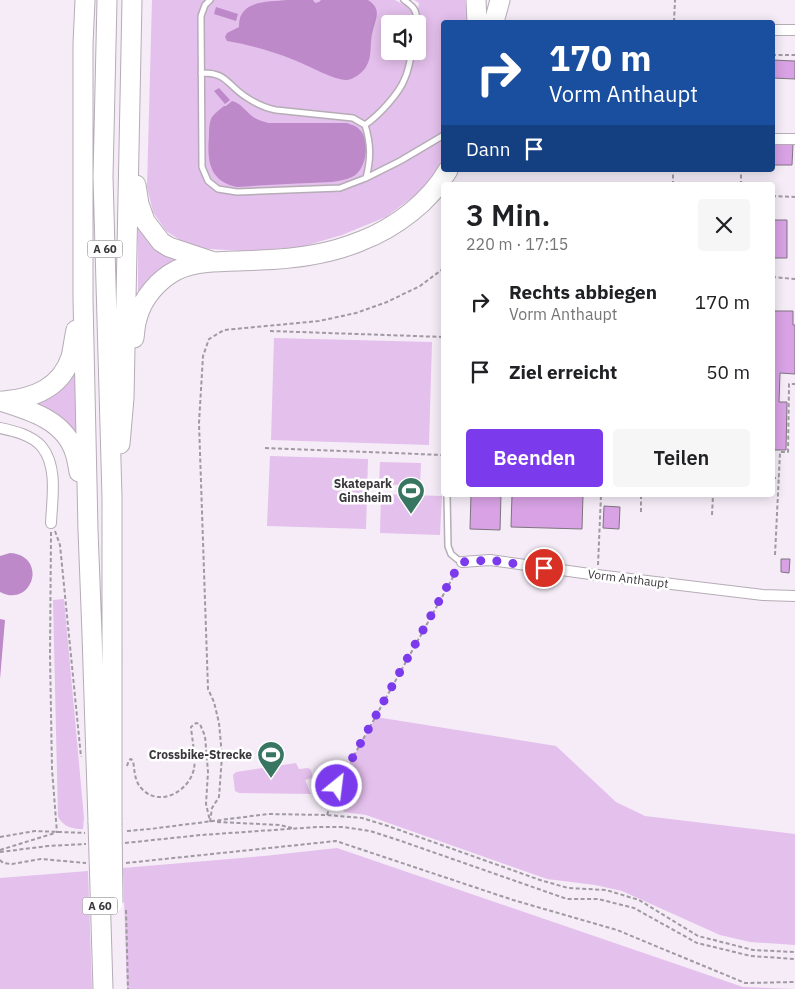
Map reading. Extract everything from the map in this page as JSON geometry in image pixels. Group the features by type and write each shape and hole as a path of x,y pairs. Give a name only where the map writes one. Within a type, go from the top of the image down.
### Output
{"highway":[{"name":"A 60","path":"86,0 83,44 82,300 88,530 92,634 115,989"},
{"name":"A 60","path":"103,989 112,498 103,177 107,0"},
{"path":"124,398 132,0"},
{"path":"495,20 500,0"},
{"path":"129,129 139,204 145,221 161,242 169,247 212,262"},
{"path":"112,498 124,398 137,317 150,294 162,280 179,269 212,262 286,258 314,254 362,241 399,221 417,207 433,191 447,172"},
{"path":"0,401 19,399 41,392 62,375 70,358 82,300"},
{"path":"0,401 38,414 54,424 68,437 75,452 88,530"}],"street":[{"path":"775,30 795,30"},
{"path":"775,138 795,139"},
{"path":"0,428 20,433 32,439 41,446 48,458 51,469 52,522"},
{"name":"Vorm Anthaupt","path":"462,562 490,560 763,595 795,596"}],"lane":[{"path":"210,0 201,16 202,166 208,181 218,189 237,192 340,188 366,178 441,138"},
{"path":"404,0 413,6 417,15"},
{"path":"365,125 375,118 405,79 410,60"},
{"path":"201,73 222,76 245,97 265,108 354,118 365,125 370,147 370,164 366,178"},
{"path":"447,497 448,546 452,554 462,562"}],"path":[{"path":"674,20 675,0"},
{"path":"775,55 795,56"},
{"path":"775,196 795,197"},
{"path":"210,822 212,808 219,797 222,756 219,723 214,702 208,689 199,423 203,356 209,339 224,330 319,321 356,313 387,302 420,286 441,270"},
{"path":"775,278 795,279"},
{"path":"270,331 441,337"},
{"path":"775,555 780,452 788,452 790,384 795,384"},
{"path":"266,448 441,456"},
{"path":"598,575 601,497"},
{"path":"641,497 642,512"},
{"path":"712,515 713,497"},
{"path":"52,522 60,545 81,762"},
{"path":"52,522 51,750 57,832"},
{"path":"327,815 337,786 462,562"},
{"path":"126,774 128,761 132,759 135,777 142,789 147,793 158,797 173,795 181,790 194,770 191,727 198,723 202,727 205,736 208,772 206,804 210,822"},
{"path":"0,837 35,831 57,832 105,827 150,829 268,814 327,815 362,818 540,880 568,888 606,890 639,900 698,936 753,950 795,952"},
{"path":"210,822 280,825 294,828"},
{"path":"125,843 294,828 343,827 370,831 401,840 566,899 598,899 634,908 697,943 751,956 795,959"},
{"path":"0,851 57,832"},
{"path":"126,863 336,841 513,900 617,930 745,983 795,982"},
{"path":"0,851 86,844"},
{"path":"0,860 3,863 12,864 41,859 86,863"}],"shaded area":[{"path":"152,0 395,0 412,12 418,9 419,3 414,0 465,0 468,20 441,20 441,165 425,188 386,217 342,235 301,247 247,251 208,249 188,245 166,231 153,212 147,187"},
{"path":"313,0 315,3 321,0 368,0 372,3 377,10 377,14 366,67 358,75 342,80 277,54 253,46 227,41 225,37 227,33 239,27 243,12 249,7 263,2"},
{"path":"216,7 238,14 236,21 214,14"},
{"path":"219,88 230,100 225,104 214,91"},
{"path":"232,101 254,117 268,123 347,123 356,127 363,135 365,142 364,163 357,174 347,179 336,181 237,187 228,184 215,175 212,169 209,154 209,129 212,117 222,107"},
{"path":"138,228 142,228 195,261 138,295"},
{"path":"274,338 432,342 429,445 271,440"},
{"path":"75,362 78,442 32,407"},
{"path":"270,456 368,459 366,529 267,526"},
{"path":"380,462 421,463 420,486 379,484"},
{"name":"Skatepark Ginsheim","path":"381,494 442,497 440,535 380,533"},
{"path":"10,553 22,556 29,563 32,571 32,580 28,588 21,594 11,595 0,592 0,556"},
{"path":"64,599 84,818 83,829 69,827 58,817 53,600"},
{"path":"0,619 5,620 0,679"},
{"path":"376,717 556,746 616,802 645,816 795,834 795,945 750,942 720,935 622,891 595,885 547,879 366,815 344,812 337,799 337,786"},
{"name":"Crossbike-Strecke","path":"296,763 299,769 308,768 311,770 313,778 305,780 311,794 239,793 235,791 233,775 236,772"},
{"path":"337,848 743,987 795,989 127,989 123,868"},
{"path":"88,871 92,989 0,989 0,878"}],"building":[{"path":"775,60 795,61 795,79 775,78"},
{"path":"775,144 793,144 792,165 775,165"},
{"path":"775,220 787,220 787,258 775,258"},
{"path":"775,311 793,311 793,325 795,325 795,374 780,373 779,402 787,402 786,450 775,450"},
{"path":"471,497 501,497 500,530 470,529"},
{"path":"512,497 583,497 582,529 511,527"},
{"path":"604,506 620,507 619,529 603,528"},
{"path":"781,559 790,559 789,573 781,572"}],"place":[{"name":"Skatepark Ginsheim","path":"411,515"},
{"name":"Crossbike-Strecke","path":"271,779"}],"route":[{"path":"337,786 462,562 490,560 544,568"}]}
